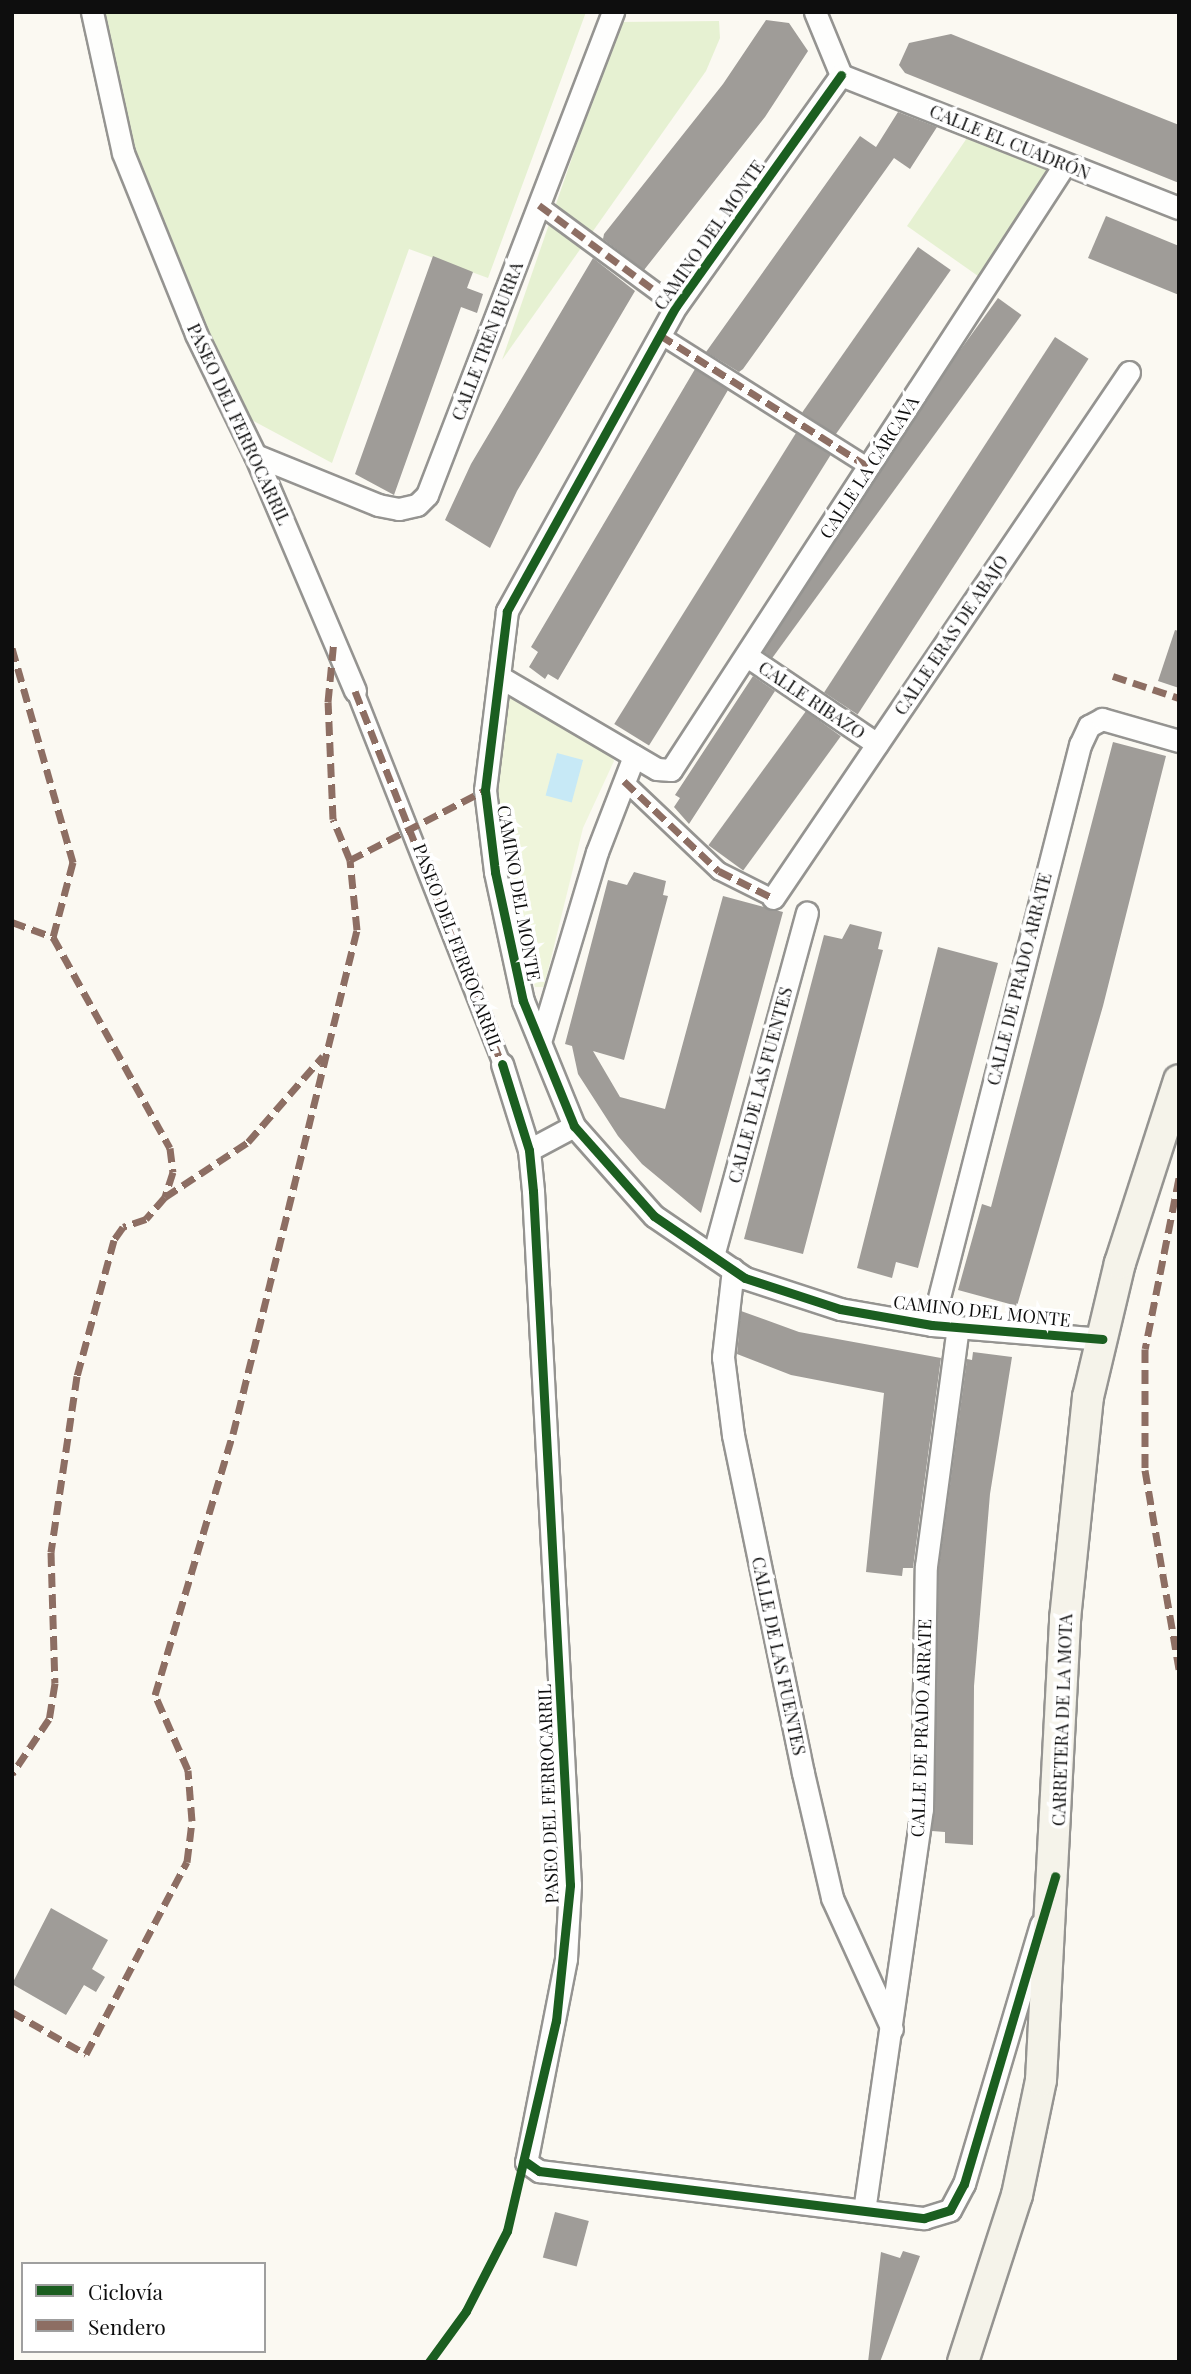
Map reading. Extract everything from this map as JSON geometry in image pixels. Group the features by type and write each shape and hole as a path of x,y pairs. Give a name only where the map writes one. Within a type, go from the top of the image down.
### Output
{"main road":[{"name":"CARRETERA DE LA MOTA","path":"963,2362 1017,2195 1041,2080 1055,1876 1065,1619 1088,1397 1120,1263 1179,1080"}],"street":[{"name":"PASEO DEL FERROCARRIL","path":"92,12 100,68 123,153 196,334 255,455 355,691 502,1063 529,1150 570,1885 566,1959 526,2162 539,2171 924,2218 950,2210 964,2184 1055,1876"},
{"name":"CALLE TREN BURRA","path":"255,455 378,505 417,505 428,495 613,12"},
{"path":"815,12 841,75"},
{"name":"CALLE EL CUADRÓN","path":"841,75 1179,208"},
{"name":"CAMINO DEL MONTE","path":"841,75 676,306 507,611 485,790 523,1001 574,1126 654,1216 733,1269 840,1309 932,1325 1102,1339"},
{"name":"CALLE LA CÁRCAVA","path":"634,756 671,770 1065,164"},
{"path":"539,205 676,306"},
{"path":"660,335 869,467"},
{"name":"CALLE ERAS DE ABAJO","path":"773,898 1129,372"},
{"name":"CALLE RIBAZO","path":"747,656 877,744"},
{"path":"500,677 634,756 540,1042"},
{"name":"CALLE DE PRADO ARRATE","path":"932,1325 1080,745 1089,726 1102,719 1179,741"},
{"path":"624,781 719,871 773,898"},
{"name":"CALLE DE LAS FUENTES","path":"713,1256 807,913"},
{"path":"529,1150 574,1126"},
{"name":"CALLE DE LAS FUENTES","path":"733,1269 723,1357 733,1435 803,1773 832,1898 892,2029"},
{"name":"CALLE DE PRADO ARRATE","path":"863,2211 892,2029 922,1809 926,1566 958,1327"}],"green space":[{"path":"99,12 586,12 488,278 409,249 332,463 248,418 199,332 126,150"},
{"path":"719,21 720,38 706,71 502,360 619,22"},
{"path":"969,135 1050,169 978,276 907,226"},
{"path":"517,697 609,751 614,761 583,828 544,987 535,987 523,943 493,770 508,699"}],"water":[{"path":"557,753 583,760 572,802 546,796"}],"building":[{"path":"766,20 789,23 808,51 765,117 644,270 603,239 604,234 723,84"},
{"path":"951,34 1179,125 1179,183 905,73 899,65 909,43"},
{"path":"898,112 937,127 910,169 894,158 743,369 739,372 706,352 860,136 876,147"},
{"path":"1106,216 1179,246 1179,295 1088,258"},
{"path":"918,247 951,270 835,435 802,412"},
{"path":"433,256 473,272 467,288 483,294 477,313 461,307 394,495 355,474"},
{"path":"593,258 635,291 517,491 490,548 445,520 471,464"},
{"path":"998,298 1021,315 772,658 749,641"},
{"path":"1055,337 1089,359 858,714 824,693"},
{"path":"695,369 728,390 558,680 548,674 545,679 529,667 538,652 531,647"},
{"path":"796,433 831,455 649,746 614,724"},
{"path":"1175,630 1179,631 1179,688 1158,681"},
{"path":"753,676 775,691 689,824 674,807 680,798 675,795"},
{"path":"806,711 841,736 743,871 708,845"},
{"path":"1113,742 1166,756 1103,1006 1017,1306 958,1290 982,1204 991,1207"},
{"path":"634,872 666,881 663,895 668,896 624,1060 593,1051 620,1097 665,1109 723,896 783,912 701,1213 642,1164 618,1136 578,1074 572,1046 565,1044 608,880 627,885"},
{"path":"850,924 882,932 878,949 883,950 803,1254 744,1239 824,935 842,939"},
{"path":"938,947 998,963 918,1268 896,1262 892,1278 857,1268"},
{"path":"741,1311 799,1332 941,1358 913,1568 903,1568 902,1576 866,1572 884,1393 791,1375 737,1354"},
{"path":"973,1352 1012,1357 990,1494 974,1686 973,1845 945,1843 945,1832 932,1831 939,1567 967,1359 972,1360"},
{"path":"51,1908 108,1940 92,1969 105,1977 96,1992 84,1985 66,2015 12,1984"},
{"path":"555,2212 589,2221 577,2266 543,2257"},
{"path":"903,2251 920,2256 880,2362 868,2362 881,2252 900,2258"}],"marked path":[{"path":"539,205 676,306"},
{"path":"660,335 869,467"},
{"path":"12,2012 86,2054 187,1862 192,1821 188,1770 155,1695 233,1434 357,930 350,860 333,819 328,702 334,640"},
{"path":"12,648 73,862 53,937"},
{"path":"1113,676 1179,698"},
{"path":"355,691 502,1064"},
{"path":"624,781 719,871 773,898"},
{"path":"350,860 485,790"},
{"path":"12,922 53,937 170,1148 173,1172 165,1197 146,1219 123,1227 114,1240 77,1376 51,1552 55,1683 49,1719 12,1774"},
{"path":"165,1197 248,1142 323,1056"},
{"path":"1179,1178 1145,1349 1145,1470 1179,1669"}],"cycle path":[{"path":"841,75 676,306 507,611 485,790 495,872 523,1001 574,1126 654,1216 745,1278 840,1309 932,1325 1102,1339"},
{"path":"429,2362 466,2311 507,2231 556,2021 570,1885 533,1191 529,1150 502,1064"},
{"path":"526,2162 539,2171 924,2218 950,2210 964,2184 1055,1876"}]}
